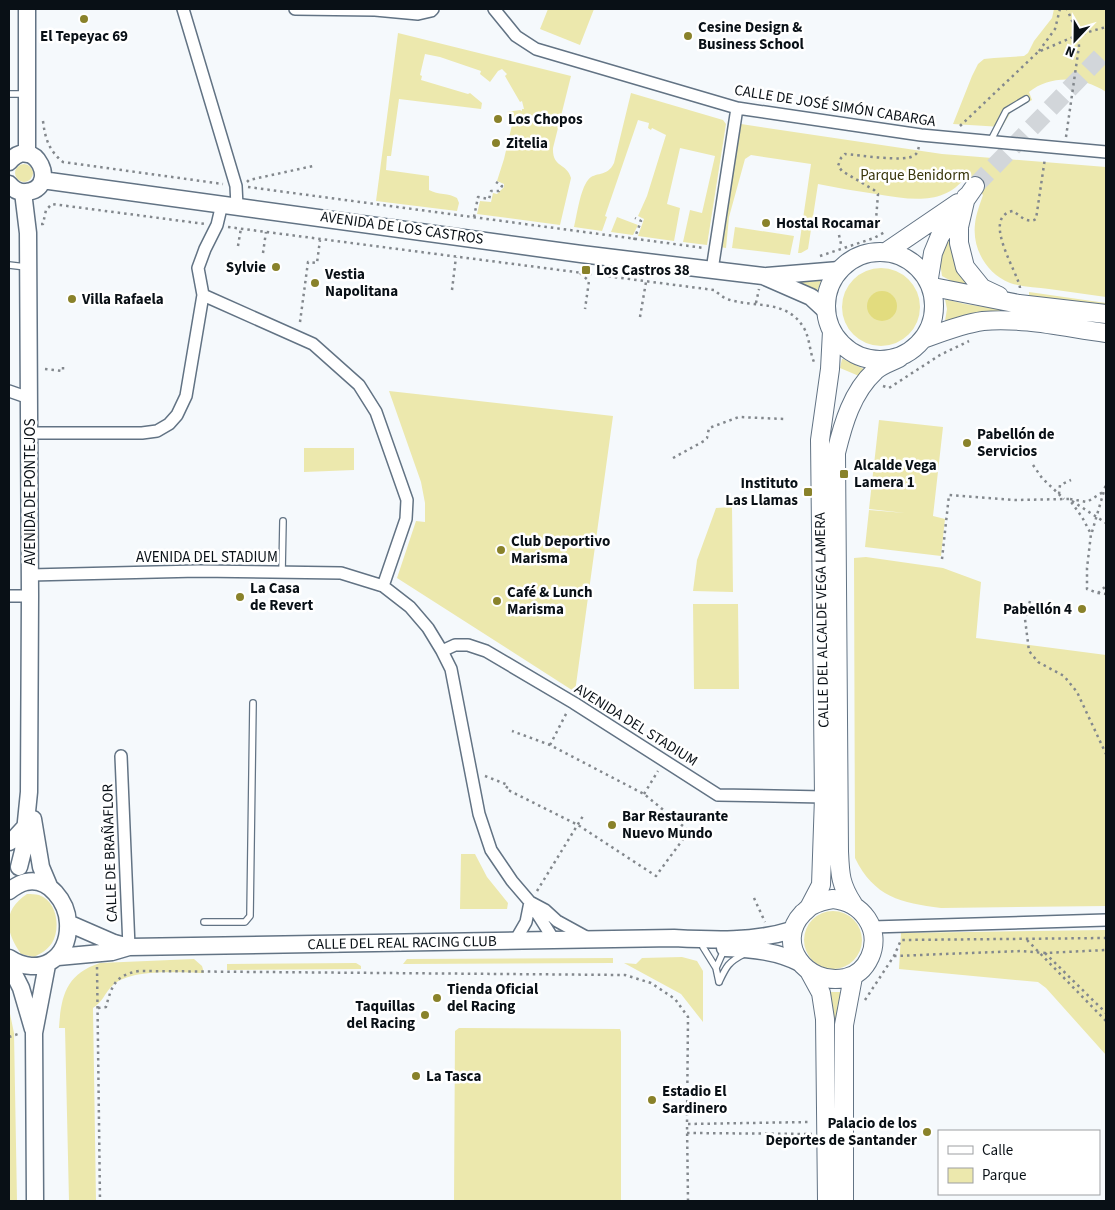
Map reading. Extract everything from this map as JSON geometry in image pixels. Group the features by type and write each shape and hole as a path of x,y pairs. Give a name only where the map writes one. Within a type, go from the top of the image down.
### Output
{"main road":[{"path":"27,154 28,9"},
{"path":"9,162 16,156 27,154 37,159 42,165 44,174 38,187 31,191 23,192 16,190 9,184"},
{"name":"AVENIDA DE LOS CASTROS","path":"42,180 581,254 763,276 839,270"},
{"name":"AVENIDA DE PONTEJOS","path":"17,869 23,851 29,792 30,433 28,225 23,192"},
{"path":"971,192 940,236 933,253 931,283 935,302 933,320 923,339 913,350 899,358 871,360 858,356 844,347 832,331 824,309 830,284 839,270 856,257 870,252 886,252 911,261 920,268 931,283 1013,295"},
{"path":"971,192 959,227 959,243 965,267 982,288 1106,314"},
{"path":"886,252 971,192"},
{"name":"AVENIDA DE LOS CASTROS","path":"763,276 812,297 824,309"},
{"path":"923,339 947,330 996,320 1106,333"},
{"name":"CALLE DEL ALCALDE VEGA LAMERA","path":"810,906 821,885 824,797 820,440 830,370 832,331"},
{"name":"CALLE DEL ALCALDE VEGA LAMERA","path":"853,904 844,891 841,881 839,850 836,453 851,404 875,370 899,358"},
{"name":"AVENIDA DE PONTEJOS","path":"29,792 41,867 49,886 64,906 68,922"},
{"path":"9,842 26,826"},
{"path":"9,891 17,869 49,886"},
{"path":"703,947 728,944 781,955 806,968 822,978 829,980 853,977 859,972 870,958 873,948 874,936 872,927 863,913 853,904 833,899 810,906 799,918 792,930 794,948 806,968 821,993 825,1019 827,1201"},
{"path":"26,1033 53,961 67,935 68,922"},
{"name":"CALLE DEL REAL RACING CLUB","path":"68,922 114,943 129,947"},
{"name":"CALLE DEL REAL RACING CLUB","path":"9,958 28,966 112,952 129,947 674,938 728,944 792,930"},
{"name":"CALLE DEL REAL RACING CLUB","path":"674,938 703,947"},
{"path":"9,964 21,988 26,1033 35,1201"},
{"path":"844,1201 844,1025 853,977"}],"street":[{"path":"30,433 157,431 169,424 177,415 189,387 203,295 198,268 217,225 230,205 236,186 183,9"},
{"path":"295,9 375,9 418,14 433,9"},
{"name":"CALLE DE JOSÉ SIMÓN CABARGA","path":"494,9 516,36 536,49 737,108 921,135 1106,152"},
{"path":"712,270 737,108"},
{"path":"203,295 313,344 359,385 376,412 406,500 406,519 383,586"},
{"path":"9,391 29,398"},
{"name":"AVENIDA DEL STADIUM","path":"30,575 198,571 341,572 383,586 410,607 428,628 451,669 479,814 491,850 512,881 530,902 554,940"},
{"path":"9,596 30,596"},
{"name":"AVENIDA DEL STADIUM","path":"442,651 455,645 468,645 486,651 574,703 718,795 824,797"},
{"name":"CALLE DE BRAÑAFLOR","path":"121,756 129,947"},
{"path":"515,941 526,922 530,902"},
{"name":"AVENIDA DEL STADIUM","path":"530,902 544,910 557,921 592,939"},
{"path":"872,927 1106,920"}],"lane":[{"path":"9,94 28,94"},
{"path":"990,142 1006,111 1026,99"},
{"path":"9,265 28,267"},
{"path":"282,572 283,521"},
{"path":"204,922 245,922 250,916 253,703"},
{"path":"716,968 728,944"},
{"path":"703,947 716,968 718,982 726,966 733,959 752,950"}],"path":[{"path":"950,137 965,119 1038,52 1055,29 1060,9"},
{"path":"1065,148 1079,46 1078,35 1067,9"},
{"path":"1038,52 1078,35 1106,26"},
{"path":"43,118 44,132 48,145 54,155 63,162 229,185"},
{"path":"879,228 876,220 878,194 842,171 838,166 841,158 845,154 912,157 917,153 921,135"},
{"path":"1013,295 1021,288 1002,241 1000,225 1004,215 1013,211 1026,220 1033,221 1036,219 1047,147"},
{"path":"249,180 313,166"},
{"path":"474,217 478,197 489,199 491,191 499,191 502,186 496,182"},
{"path":"243,187 708,249"},
{"path":"28,225 43,224 46,210 52,204 714,290 726,299 770,305 796,317 804,327 815,364 830,370"},
{"path":"634,240 641,221 635,218"},
{"path":"238,246 241,228"},
{"path":"811,258 874,238 892,228"},
{"path":"263,254 266,232"},
{"path":"838,235 842,244"},
{"path":"300,322 308,262 317,263 320,239"},
{"path":"452,290 456,257"},
{"path":"579,273 589,280 585,309"},
{"path":"756,303 763,276"},
{"path":"640,317 646,282"},
{"path":"867,381 889,388 940,355 973,340"},
{"path":"45,369 63,371 63,366"},
{"path":"673,458 704,441 709,428 739,417 784,419"},
{"path":"1033,465 1042,478 1064,499"},
{"path":"1060,496 1058,489 1060,485 1071,480"},
{"path":"1106,484 1091,534 1087,568 1087,589 1106,594"},
{"path":"942,559 949,495 1015,500 1069,499 1087,502 1103,492"},
{"path":"1069,499 1106,523"},
{"path":"1069,499 1082,516 1091,534"},
{"path":"1098,593 1106,586"},
{"path":"1030,601 1026,619 1029,652 1038,662 1064,676 1078,692 1106,754"},
{"path":"550,745 566,712"},
{"path":"484,776 508,785 506,789 578,825 656,876 689,831 644,794 550,745 512,731"},
{"path":"644,794 658,770"},
{"path":"537,891 583,816"},
{"path":"754,898 771,935"},
{"path":"863,1005 894,956 900,940 1106,938"},
{"path":"1027,940 1106,1022"},
{"path":"894,956 1106,950"},
{"path":"97,953 100,1201"},
{"path":"1045,953 1106,1014"},
{"path":"98,1008 106,1007 116,980 126,973 139,971 625,975 651,983 675,1000 688,1017 688,1201"},
{"path":"9,1037 26,1033"},
{"path":"687,1124 826,1127"},
{"path":"687,1133 826,1127"}],"green space":[{"path":"548,9 594,9 580,45 540,29"},
{"path":"1054,9 1106,9 1106,92 1087,83 1057,80 1038,86 1029,92 1032,100 1011,112 1002,127 953,124 978,64 984,59 1024,56 1052,18"},
{"path":"398,33 571,76 553,148 555,159 569,173 571,178 560,225 477,214 480,201 491,202 493,193 497,194 504,187 504,184 497,181 512,125 509,124 507,112 522,111 524,109 522,101 520,102 505,76 507,74 502,69 498,71 490,82 480,74 481,71 425,54 420,75 422,76 421,80 470,93 482,103 481,109 399,99 391,156 387,156 386,170 429,176 429,190 457,198 459,203 457,211 376,201"},
{"path":"631,93 723,120 726,124 707,245 683,242 690,210 702,213 715,156 680,148 667,204 680,208 674,241 638,236 644,219 638,216 647,196 666,135 652,128 651,130 648,128 649,123 638,120 605,216 607,217 602,231 574,227 585,184 591,177 608,171 614,163"},
{"name":"Parque Benidorm","path":"741,124 942,154 1106,167 1106,297 1019,285 1010,283 994,274 983,260 976,242 976,220 983,195 966,177 957,187 946,193 924,199 901,198 818,184 808,249 798,253 811,164 751,155 745,159 729,217 726,248 720,247"},
{"path":"24,164 30,167 33,173 30,179 24,182 18,179 15,173 18,167"},
{"path":"617,217 638,225 633,235 611,232"},
{"path":"735,227 794,236 790,255 732,248"},
{"path":"945,240 953,243 976,289 957,284 942,276 940,262"},
{"path":"881,268 896,271 909,279 917,292 920,307 917,322 909,335 896,343 881,346 866,343 853,335 845,322 842,307 845,292 853,279 866,271"},
{"path":"821,281 817,292 800,282"},
{"path":"1029,292 1106,303 1106,307 1029,296"},
{"path":"945,299 1012,311 1012,314 976,314 945,321 947,309"},
{"path":"842,359 864,369 859,376 840,368"},
{"name":"Club Deportivo Marisma","path":"389,391 613,416 575,692 397,578 416,521 425,522 425,503 421,482"},
{"path":"879,420 943,427 933,516 945,519 941,556 865,547 869,510 905,513 869,509"},
{"path":"304,448 354,448 354,470 304,472"},
{"path":"732,507 733,592 693,591 697,560 716,508"},
{"path":"866,557 943,568 981,582 976,638 1106,655 1106,906 941,908 913,904 890,896 880,890 863,871 855,858 854,558"},
{"path":"693,604 738,604 739,689 694,689"},
{"path":"461,854 475,854 487,877 508,903 507,909 460,909"},
{"path":"27,894 39,895 45,898 53,909 57,923 52,943 34,957 21,954 9,929 10,914 13,907"},
{"path":"833,911 844,913 857,924 862,940 860,951 849,964 833,969 822,967 809,956 804,940 806,929 817,916"},
{"path":"1106,930 1106,1055 1046,988 1038,982 899,969 901,933"},
{"path":"682,957 697,961 703,971 703,1022 681,994 624,963 636,964 642,958"},
{"path":"613,958 613,963 403,964 407,959"},
{"path":"194,959 202,966 204,973 169,972 132,976 113,985 93,1008 96,1201 69,1201 65,1028 59,1028 61,1006 67,988 80,973 100,963"},
{"path":"356,963 361,966 361,969 227,970 227,964"},
{"path":"829,992 841,992 837,1008 837,1117 834,1117 833,1008"},
{"path":"9,1009 14,1033 17,1201 9,1201"},
{"path":"459,1028 620,1029 621,1201 454,1201 455,1031"}],"shaded area":[{"path":"882,291 893,295 897,306 893,317 882,321 871,317 867,306 871,295"}],"tunnel":[{"path":"975,186 1106,51"}],"place":[{"name":"El Tepeyac 69","path":"84,19"},
{"name":"Cesine Design & Business School","path":"688,36"},
{"name":"Los Chopos","path":"498,119"},
{"name":"Zitelia","path":"496,143"},
{"name":"Hostal Rocamar","path":"766,223"},
{"name":"Sylvie","path":"276,267"},
{"name":"Los Castros 38","path":"586,270"},
{"name":"Vestia Napolitana","path":"315,283"},
{"name":"Villa Rafaela","path":"72,299"},
{"name":"Pabellón de Servicios","path":"967,443"},
{"name":"Alcalde Vega Lamera 1","path":"844,474"},
{"name":"Instituto Las Llamas","path":"808,492"},
{"name":"Club Deportivo Marisma","path":"501,550"},
{"name":"La Casa de Revert","path":"240,597"},
{"name":"Café & Lunch Marisma","path":"497,601"},
{"name":"Pabellón 4","path":"1082,609"},
{"name":"Bar Restaurante Nuevo Mundo","path":"612,825"},
{"name":"Tienda Oficial del Racing","path":"437,998"},
{"name":"Taquillas del Racing","path":"425,1015"},
{"name":"La Tasca","path":"416,1076"},
{"name":"Estadio El Sardinero","path":"652,1100"},
{"name":"Palacio de los Deportes de Santander","path":"927,1132"}]}
